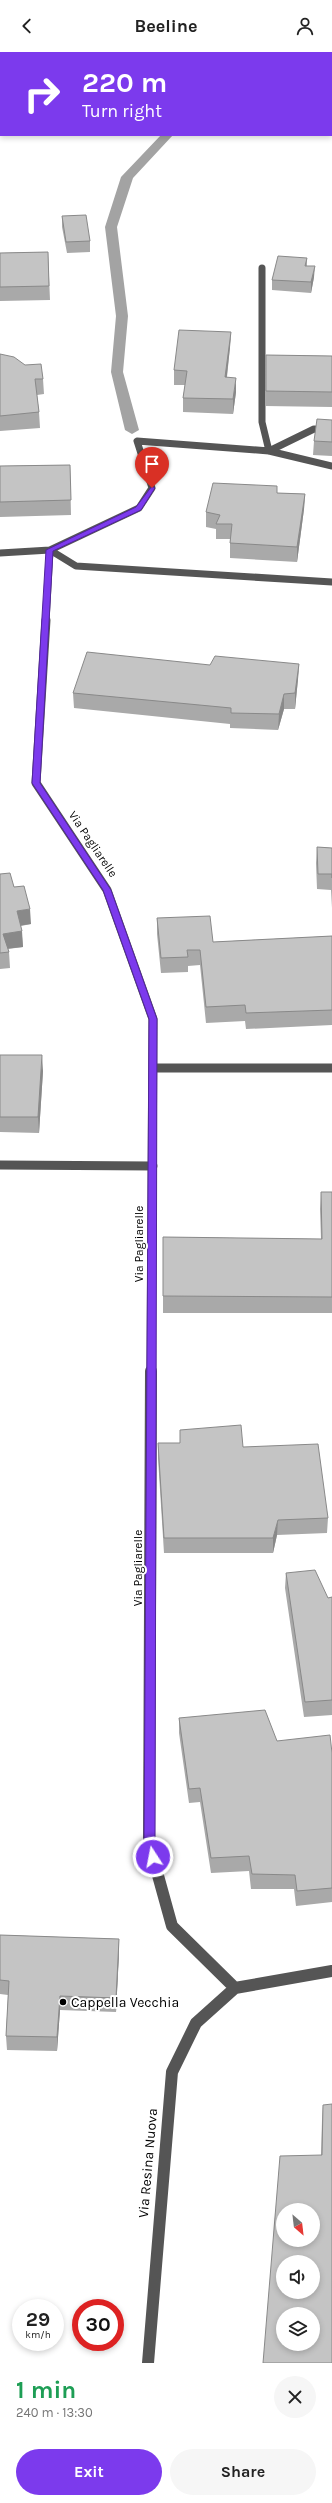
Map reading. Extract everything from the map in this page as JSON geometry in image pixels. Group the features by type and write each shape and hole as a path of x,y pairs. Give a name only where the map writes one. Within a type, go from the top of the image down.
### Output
{"street":[{"path":"262,268 262,422 269,451"},
{"path":"269,451 314,429 332,430"},
{"path":"0,553 50,550 139,508 152,488 137,441 269,451 332,466"},
{"path":"50,550 76,566 332,582"},
{"name":"Via Pagliarelle","path":"50,550 36,783 107,890 153,1019 149,1844 172,1926 235,1988"},
{"path":"153,1068 332,1068"},
{"path":"0,1165 153,1166"},
{"path":"235,1988 332,1971"},
{"name":"Via Resina Nuova","path":"148,2363 172,2072 196,2023 235,1988"}],"building":[{"path":"86,215 90,241 66,242 62,216"},
{"path":"48,252 49,286 0,287 0,253"},
{"path":"278,256 307,258 305,266 315,266 311,282 272,280"},
{"path":"179,330 231,332 225,377 236,378 233,399 183,398 187,371 174,370"},
{"path":"0,354 14,357 25,365 41,364 43,379 35,379 39,412 0,416"},
{"path":"266,355 332,356 332,392 266,391"},
{"path":"317,419 332,420 332,442 314,441"},
{"path":"70,465 71,500 0,502 0,466"},
{"path":"213,483 277,486 277,493 305,494 297,547 230,543 232,524 216,524 220,515 206,512"},
{"path":"87,652 210,665 215,656 299,664 295,693 284,694 279,714 231,713 231,708 73,693"},
{"path":"317,847 332,848 332,874 318,874"},
{"path":"10,873 14,887 24,886 30,909 17,911 22,931 3,934 9,952 0,953 0,874"},
{"path":"210,916 213,942 332,936 332,1010 246,1013 245,1005 206,1007 200,950 187,950 188,957 161,958 157,918"},
{"path":"0,1055 42,1055 38,1117 0,1117"},
{"path":"321,1192 332,1192 332,1297 163,1296 163,1237 322,1239"},
{"path":"241,1425 243,1447 318,1444 328,1518 278,1520 273,1538 164,1538 158,1443 180,1443 180,1430"},
{"path":"315,1570 328,1598 332,1597 332,1700 305,1702 286,1573"},
{"path":"265,1710 277,1741 330,1735 332,1753 332,1888 297,1891 295,1875 252,1874 249,1856 211,1858 200,1788 189,1789 179,1718"},
{"name":"Cappella Vecchia","path":"0,1935 119,1939 116,1998 60,1996 57,2037 6,2036 9,1981 0,1980"},
{"path":"332,2104 332,2363 263,2363 276,2205 276,2247 320,2247 320,2203 276,2203 280,2156 322,2155 323,2105"}],"waterway":[{"path":"132,430 117,372 122,316 111,227 127,177 166,136"}],"place":[{"name":"Cappella Vecchia","path":"63,2002"}],"route":[{"path":"152,488 139,508 50,550 36,783 107,890 153,1019 149,1844 153,1857"}]}
